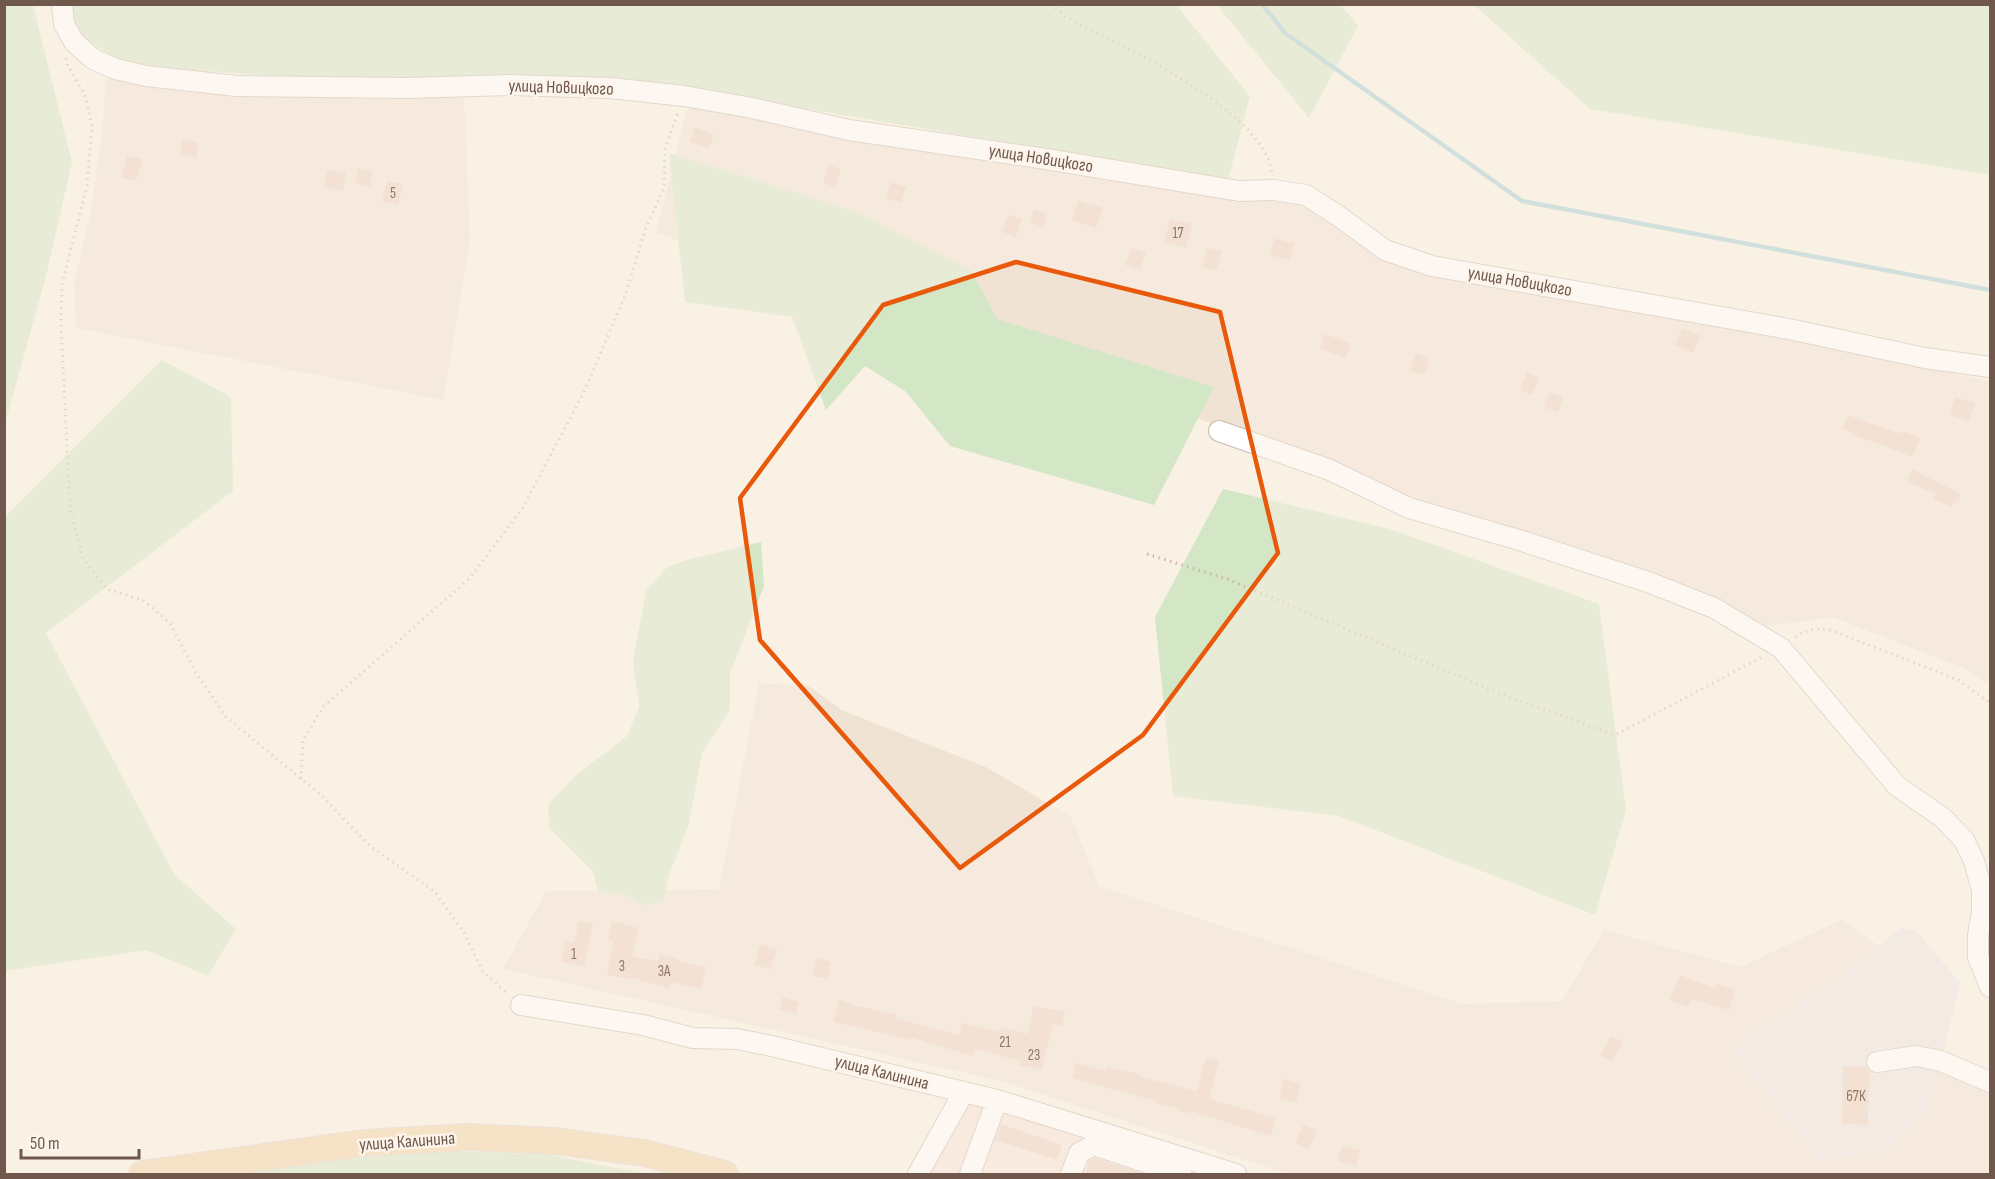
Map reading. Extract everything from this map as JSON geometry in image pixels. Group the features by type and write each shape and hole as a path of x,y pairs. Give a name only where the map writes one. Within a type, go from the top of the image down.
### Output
{"main road":[{"name":"улица Калинина","path":"142,1174 364,1143 468,1137 555,1142 644,1153 725,1174"}],"street":[{"name":"улица Новицкого","path":"63,14 74,42 93,59 116,69 146,76 237,86 407,88 510,85 610,88 684,96 752,108 849,130 1239,191 1274,190 1306,195 1386,250 1432,266 1789,328 1925,358 1990,367"},
{"path":"1219,431 1330,470 1409,508 1519,540 1648,582 1714,608 1781,648 1897,786 1943,818 1964,840 1974,861 1982,890 1978,957 1990,987"},
{"name":"улица Калинина","path":"521,1005 643,1025 693,1038 737,1039 777,1047 997,1100 1220,1173"},
{"path":"1877,1062 1916,1056 1941,1061 1990,1082"},
{"path":"918,1174 964,1092"},
{"path":"969,1174 997,1100"},
{"path":"1071,1174 1079,1153 1094,1145 1181,1174"}],"path":[{"path":"1051,4 1066,17 1189,83 1234,117 1257,140 1270,163 1274,190"},
{"path":"63,14 64,51 69,66 85,95 92,127 87,186 62,284 70,508 82,559 107,589 144,600 170,623 196,673 226,717 322,796 370,846 435,892 464,933 483,972 521,1005"},
{"path":"301,779 303,740 324,706 468,579 522,509 583,394 625,296 645,230 664,188 665,148 684,96"},
{"path":"1148,554 1227,579 1506,696 1615,735 1815,628 1831,630 1958,680 1990,703"}],"highlighted area":[{"path":"1016,262 1220,312 1278,553 1143,735 960,868 760,640 740,498 883,305"}],"shaded area":[{"path":"106,78 198,88 464,95 470,239 443,400 76,328 74,283 90,215 102,135"},
{"path":"688,105 1289,201 1329,217 1386,261 1488,286 1720,325 1990,381 1990,685 1961,667 1832,617 1769,626 1687,589 1428,503 1321,461 656,233"},
{"path":"759,683 808,686 842,710 988,768 1071,817 1099,886 1463,1004 1562,1001 1604,930 1740,967 1841,920 1879,946 1840,977 1731,1051 1939,1066 1990,1088 1990,1174 1288,1174 1001,1081 503,969 546,891 719,889"},
{"path":"1901,928 1916,930 1960,983 1925,1114 1884,1151 1820,1160 1730,1050 1840,977"},
{"path":"971,1096 1207,1174 930,1174"}],"green space":[{"path":"5,4 33,5 72,162 46,276 5,424"},
{"path":"68,5 1176,5 1250,96 1228,180 659,84 307,79 170,68 118,61 86,39 69,15"},
{"path":"1217,5 1341,5 1358,26 1309,118"},
{"path":"1474,5 1990,5 1990,175 1590,109"},
{"path":"669,153 857,212 971,270 997,319 1214,387 1154,505 950,446 905,391 865,366 826,410 792,317 685,302"},
{"path":"162,360 231,397 233,491 46,633 174,874 236,929 208,976 146,950 5,971 5,517"},
{"path":"1223,489 1390,529 1599,604 1626,810 1595,915 1339,816 1173,796 1155,617"},
{"path":"761,542 764,586 730,673 730,710 702,753 689,824 669,875 663,901 646,906 628,896 598,891 593,872 549,828 548,804 576,775 627,736 639,707 633,661 646,591 667,567 690,559"},
{"path":"428,1150 550,1155 647,1174 222,1174"}],"building":[{"path":"695,127 714,134 709,148 690,142"},
{"path":"183,139 199,143 196,158 179,154"},
{"path":"127,156 142,159 136,181 121,178"},
{"path":"829,165 841,169 835,187 823,183"},
{"path":"358,168 373,172 370,187 355,183"},
{"path":"327,169 346,173 343,191 323,187"},
{"path":"387,181 403,184 398,205 382,201"},
{"path":"891,182 907,187 901,203 886,198"},
{"path":"1078,200 1103,208 1096,228 1072,220"},
{"path":"1034,209 1047,214 1043,227 1030,223"},
{"path":"1008,215 1022,219 1016,237 1002,232"},
{"path":"1170,219 1192,224 1186,248 1164,242"},
{"path":"1275,238 1294,244 1289,260 1269,255"},
{"path":"1131,248 1146,253 1140,270 1125,265"},
{"path":"1207,248 1222,251 1217,271 1202,267"},
{"path":"1682,328 1701,336 1693,353 1675,345"},
{"path":"1324,334 1351,343 1346,358 1319,349"},
{"path":"1415,353 1430,358 1425,375 1410,371"},
{"path":"1527,372 1540,378 1532,395 1520,390"},
{"path":"1550,392 1563,397 1558,412 1544,407"},
{"path":"1955,397 1975,403 1969,421 1950,415"},
{"path":"1848,415 1902,434 1903,431 1921,438 1912,457 1852,435 1853,433 1842,429"},
{"path":"1912,469 1961,494 1957,502 1955,501 1951,507 1933,498 1936,494 1907,482"},
{"path":"579,921 593,924 584,967 561,962 565,941 574,943"},
{"path":"612,921 639,928 632,956 658,961 660,954 677,958 677,961 706,967 701,989 671,982 669,988 633,978 633,980 607,975 614,940 608,939"},
{"path":"760,944 777,949 771,969 754,965"},
{"path":"817,958 831,962 827,979 812,976"},
{"path":"1680,975 1716,989 1717,984 1735,990 1729,1010 1691,999 1687,1007 1670,1000"},
{"path":"783,997 799,1002 796,1014 779,1009"},
{"path":"839,999 857,1006 896,1014 895,1018 959,1035 962,1023 1000,1032 1001,1027 1028,1034 1033,1006 1065,1012 1062,1026 1053,1024 1042,1070 1019,1065 1020,1061 975,1049 973,1056 912,1038 911,1040 833,1022"},
{"path":"1611,1036 1623,1042 1612,1062 1600,1056"},
{"path":"1206,1058 1219,1061 1209,1099 1276,1118 1271,1136 1190,1111 1189,1114 1177,1108 1155,1103 1156,1101 1072,1078 1076,1063 1106,1071 1107,1067 1128,1071 1141,1075 1141,1077 1197,1091"},
{"path":"1843,1066 1866,1067 1869,1071 1868,1125 1842,1124"},
{"path":"1284,1079 1301,1084 1296,1103 1279,1098"},
{"path":"1001,1124 1062,1145 1057,1160 995,1140"},
{"path":"1303,1125 1317,1130 1309,1149 1295,1143"},
{"path":"1342,1146 1360,1150 1356,1166 1338,1161"},
{"path":"1095,1158 1145,1174 1085,1174 1089,1161"}],"waterway":[{"path":"1262,4 1285,33 1522,201 1990,290"}]}
